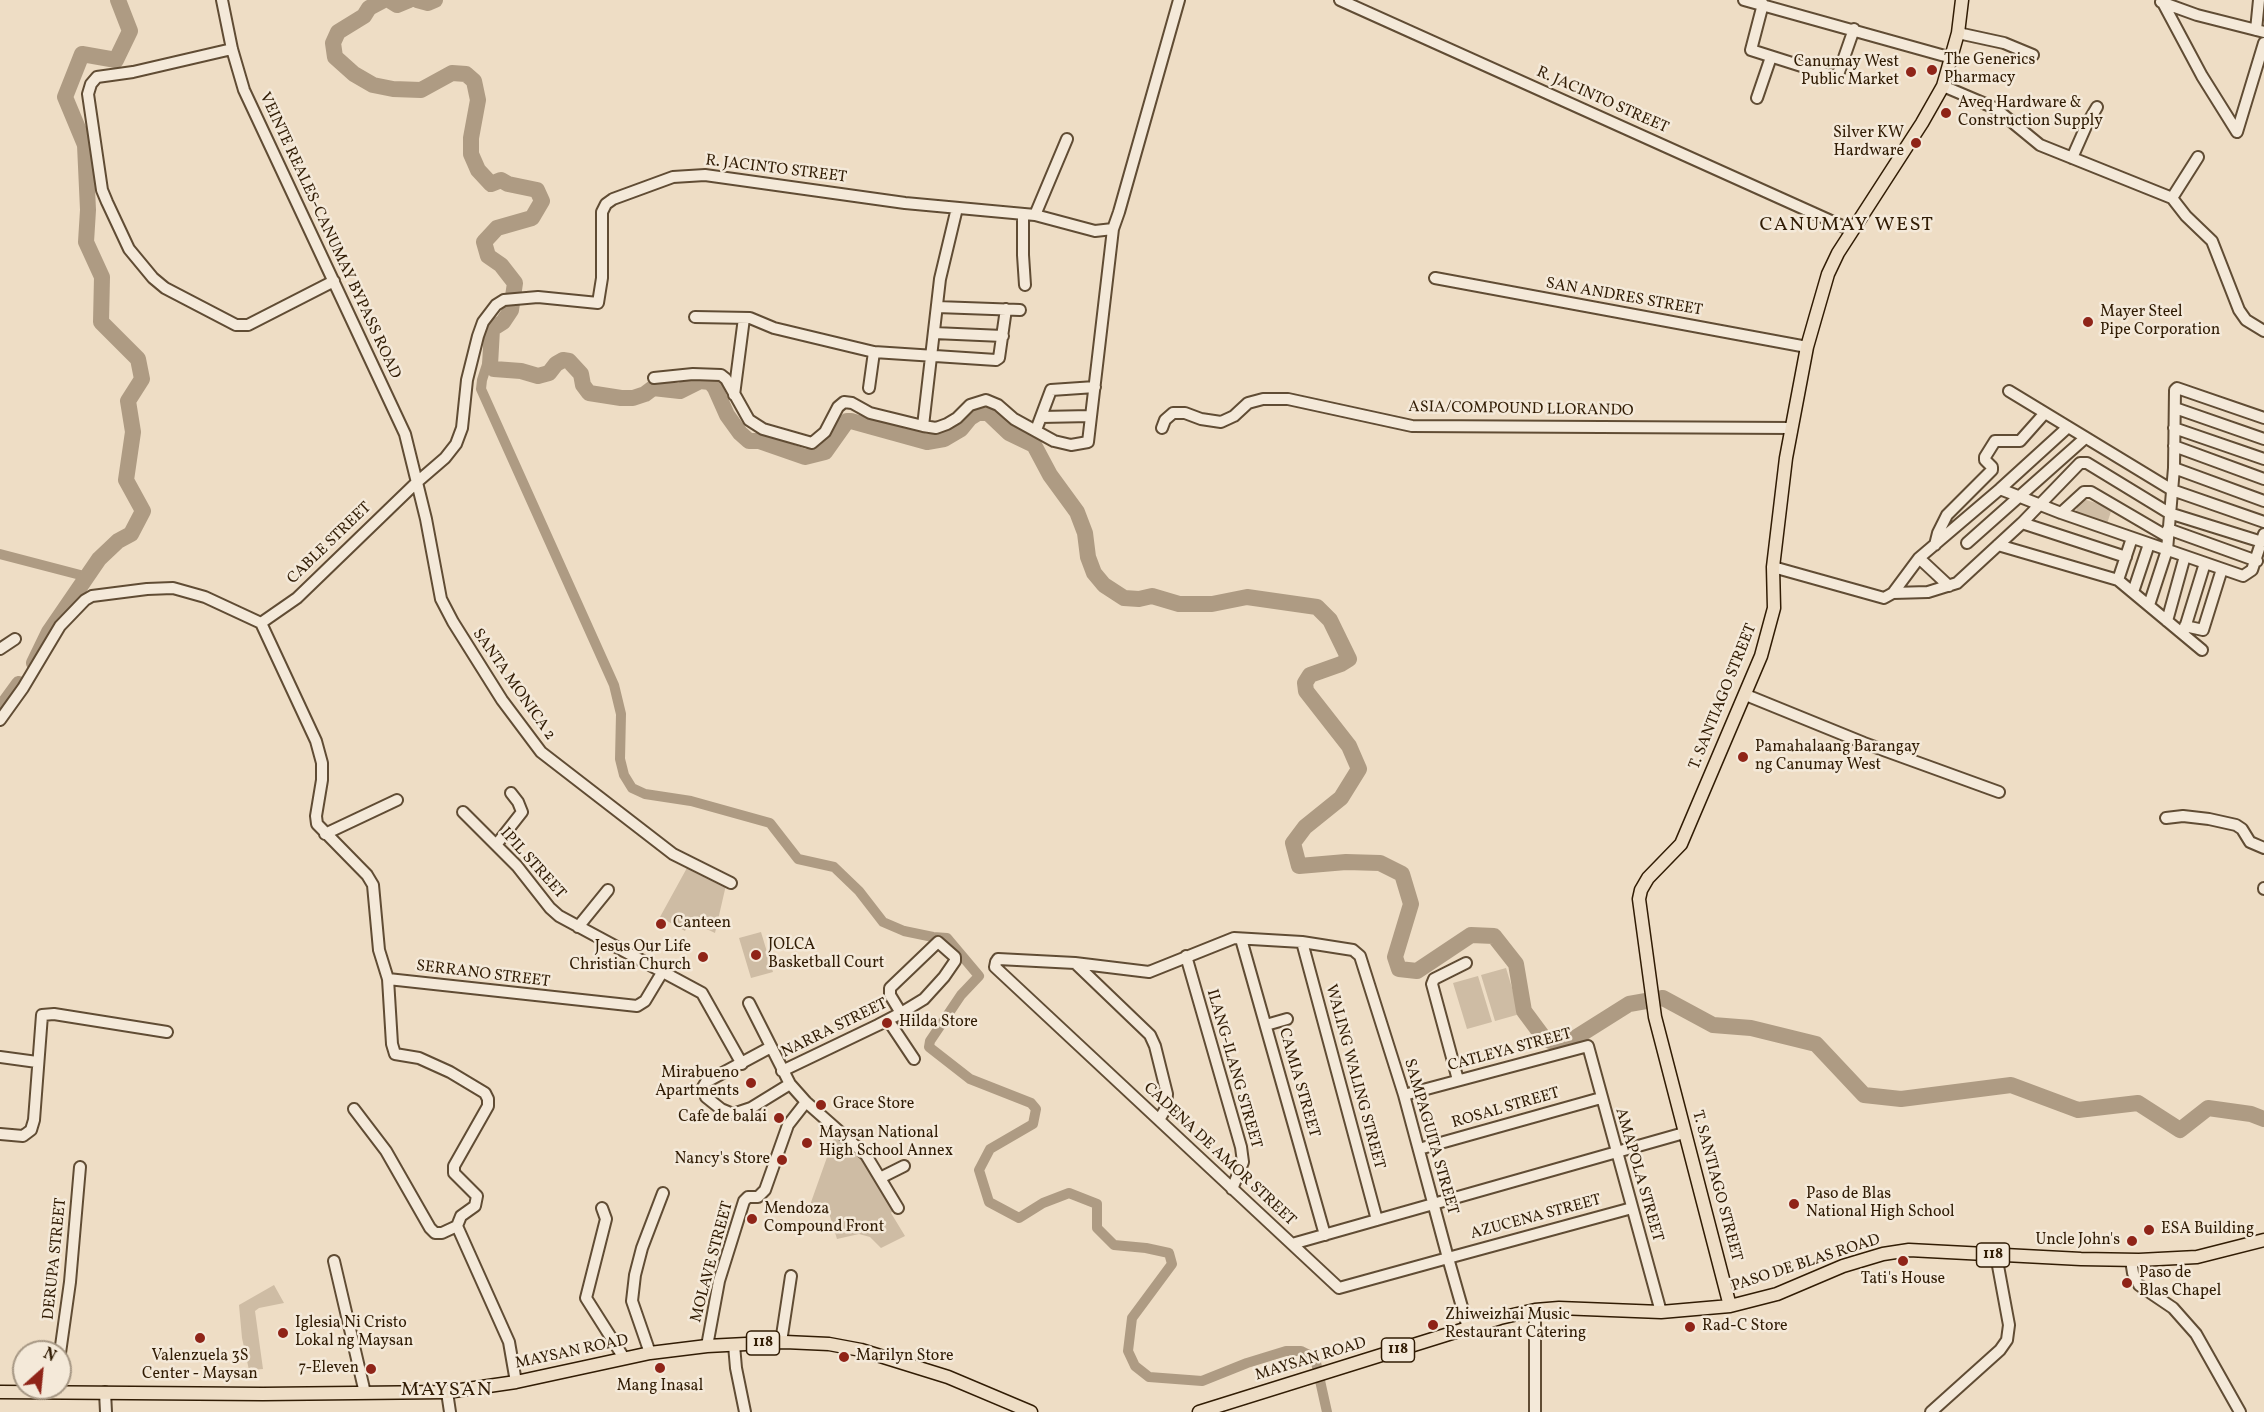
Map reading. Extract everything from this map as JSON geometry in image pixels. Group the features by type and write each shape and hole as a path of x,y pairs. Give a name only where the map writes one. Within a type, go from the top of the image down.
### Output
{"main road":[{"name":"T. SANTIAGO STREET","path":"1730,1306 1655,1017 1639,908 1641,890 1648,879 1681,844 1746,695 1770,631 1774,608 1773,567 1786,458 1807,347 1828,274 1851,230 1916,133 1943,86 1958,33 1962,0"},
{"name":"PASO DE BLAS ROAD","path":"1467,1328 1535,1310 1559,1308 1661,1312 1730,1306 1777,1294 1843,1266 1883,1254 1909,1250 2131,1260 2197,1257 2264,1240"},
{"name":"MAYSAN ROAD","path":"1199,1412 1467,1328"},
{"name":"MAYSAN ROAD","path":"72,1391 447,1392 516,1382 623,1356 707,1346 782,1341 829,1344 861,1350 948,1377 1031,1412"}],"street":[{"name":"VEINTE REALES-CANUMAY BYPASS ROAD","path":"222,0 239,77 405,434 416,483"},
{"path":"654,378 693,374 721,375 726,379 749,420 756,425 812,443 825,432 838,407 844,402 887,418 936,429 957,418 970,405 986,400 998,405 1014,420 1036,430 1046,438 1062,444 1088,442 1113,229 1179,0"},
{"name":"R. JACINTO STREET","path":"1340,0 1851,230"},
{"path":"1744,0 1952,58"},
{"path":"2159,2 2197,15 2260,31 2259,0"},
{"path":"2159,2 2237,132 2264,43"},
{"path":"1763,4 1751,48 1753,52 1833,76 1836,75 1854,29"},
{"path":"1958,33 2004,43 2033,55"},
{"path":"232,49 145,69 97,77 91,84 88,94 102,190 106,202 129,249 153,278 165,288 236,325 248,325 334,281"},
{"path":"1757,98 1771,57"},
{"path":"1943,86 1995,108 2040,145 2172,198 2186,216 2212,241 2239,310 2246,320 2264,331"},
{"path":"2072,159 2097,107"},
{"path":"1035,215 1067,139"},
{"path":"2172,198 2198,157"},
{"name":"R. JACINTO STREET","path":"416,483 445,458 456,444 462,428 467,380 483,322 496,305 504,300 538,297 598,303 602,278 602,212 606,204 634,190 674,177 705,176 957,208 1035,215 1095,231 1113,229"},
{"path":"923,426 940,279 957,208"},
{"path":"1023,214 1025,285"},
{"name":"SAN ANDRES STREET","path":"1435,278 1807,347"},
{"path":"937,307 1020,310"},
{"path":"695,318 750,318 774,328 874,352 996,360 999,358 1006,309"},
{"path":"734,396 744,318"},
{"path":"934,333 1003,336"},
{"path":"869,388 874,352"},
{"path":"1036,430 1052,390 1095,387"},
{"path":"2149,605 2167,550 2174,468 2173,393 2177,388 2264,418"},
{"path":"2009,391 2172,490 2264,522"},
{"name":"ASIA/COMPOUND LLORANDO","path":"1162,428 1165,420 1173,413 1185,413 1201,419 1221,422 1234,416 1248,403 1263,399 1288,399 1412,426 1791,428"},
{"path":"2175,408 2264,439"},
{"path":"1935,545 1947,515 1992,470 1984,457 1995,441 2020,441 2044,414"},
{"path":"1041,417 1091,416"},
{"path":"1773,567 1884,598 1893,593 1918,558 2000,489 2067,428"},
{"path":"2174,429 2264,459"},
{"path":"1967,543 2084,438"},
{"path":"2174,446 2264,479"},
{"path":"1893,593 1928,592 1957,583 2022,523 2039,505 2080,463 2087,463 2169,513 2263,538 2257,561 2252,570 2243,576 2061,513 2039,505 2000,489"},
{"path":"2174,468 2264,501"},
{"name":"CABLE STREET","path":"261,623 297,598 416,483"},
{"name":"SANTA MONICA 2","path":"416,483 426,519 441,599 502,700 528,737 541,752 673,854 731,883"},
{"path":"2061,513 2084,492 2091,492 2168,533 2257,561"},
{"path":"2022,523 2126,557"},
{"path":"2118,580 2132,538"},
{"path":"2133,592 2149,544"},
{"path":"1998,545 2118,580 2167,621 2184,630 2202,650"},
{"path":"2167,621 2185,556"},
{"path":"1918,558 1949,585"},
{"path":"2184,630 2205,563"},
{"path":"2184,630 2204,630 2222,569"},
{"path":"0,720 23,688 60,626 92,596 173,588 205,597 261,623 316,741 322,763 317,824 372,880 379,950 388,979 392,1044 395,1054 419,1058 450,1072 485,1092 488,1099 488,1106 454,1166 454,1173 477,1196 475,1206 461,1216 457,1226 442,1233 435,1233 430,1228 386,1151 354,1109"},
{"path":"0,649 15,639"},
{"path":"1746,695 1864,743 1999,792"},
{"path":"496,845 522,812 511,793"},
{"path":"325,834 397,800"},
{"name":"IPIL STREET","path":"463,812 517,866 550,908 578,927 702,993 742,1064"},
{"path":"2166,818 2192,817 2236,825 2242,829 2250,842 2264,848"},
{"path":"578,927 608,890"},
{"name":"CAMIA STREET","path":"1240,939 1325,1235"},
{"path":"1075,963 1149,972 1228,940 1302,942"},
{"name":"NARRA STREET","path":"782,1071 888,1020 901,1013 924,999 955,961 955,957 938,942 890,988 890,995 901,1013"},
{"name":"SAMPAGUITA STREET","path":"1302,942 1353,950 1360,956 1404,1095 1467,1328"},
{"name":"WALING WALING STREET","path":"1302,942 1377,1220"},
{"name":"ILANG-ILANG STREET","path":"1186,956 1241,1147 1243,1162 1232,1190"},
{"name":"CADENA DE AMOR STREET","path":"1075,963 999,959 995,967 1339,1288 1448,1258"},
{"path":"1075,963 1150,1035 1167,1094 1166,1108 1159,1120"},
{"path":"1458,1080 1432,984 1434,979 1466,963"},
{"name":"SERRANO STREET","path":"388,979 637,1006 645,1001 663,971"},
{"path":"749,1003 790,1084 866,1155 898,1208"},
{"path":"0,1134 24,1136 31,1130 34,1120 41,1018 46,1013 167,1032"},
{"path":"1266,1025 1287,1019"},
{"path":"888,1020 914,1059"},
{"name":"CATLEYA STREET","path":"1404,1095 1588,1046"},
{"name":"AMAPOLA STREET","path":"1588,1046 1661,1312"},
{"path":"771,1047 706,1082 703,1087 706,1097 721,1109 733,1114 751,1108 790,1084"},
{"path":"0,1057 37,1062"},
{"name":"ROSAL STREET","path":"1419,1149 1601,1098"},
{"name":"MOLAVE STREET","path":"707,1346 719,1281 744,1201 748,1197 758,1197 765,1190 788,1125 807,1102"},
{"path":"1292,1244 1684,1133"},
{"path":"880,1178 904,1166"},
{"name":"DERUPA STREET","path":"62,1340 70,1282 80,1167"},
{"path":"650,1353 632,1301 640,1257 663,1193"},
{"path":"602,1208 606,1219 586,1298 623,1356"},
{"name":"AZUCENA STREET","path":"1448,1258 1632,1208"},
{"path":"457,1226 509,1342 516,1382"},
{"path":"1932,1412 2000,1350 2007,1340 2009,1325 1996,1255"},
{"path":"2131,1260 2133,1274 2140,1288 2173,1308 2196,1334 2240,1412"},
{"path":"334,1261 364,1393"},
{"path":"782,1341 791,1276"},
{"path":"1535,1310 1535,1412"},
{"path":"734,1345 745,1412"},
{"path":"105,1392 106,1412"},
{"path":"447,1392 450,1412"}],"shaded area":[{"path":"2080,498 2112,508 2107,524 2075,514"},
{"path":"688,866 726,885 715,933 690,921 685,931 660,917"},
{"name":"JOLCA Basketball Court","path":"761,932 773,972 751,978 739,938"},
{"path":"1506,968 1520,1014 1495,1021 1481,975"},
{"path":"1478,976 1492,1022 1467,1029 1453,983"},
{"path":"836,1132 864,1156 895,1208 891,1213 905,1236 881,1248 870,1237 859,1234 837,1239 829,1213 810,1205"},
{"path":"274,1285 284,1303 259,1308 255,1311 263,1369 249,1370 242,1338 239,1305"}],"waterway":[{"path":"34,663 49,632 99,559 118,541 131,534 143,511 126,480 133,432 128,401 142,379 138,359 101,322 102,277 86,242 88,210 85,145 65,97 82,54 116,60 130,31 118,0"},
{"path":"384,0 369,8 364,16 338,32 333,43 335,57 354,74 373,85 393,89 421,90 452,73 466,74 474,81 478,100 471,138 471,154 478,170 491,184 501,180 508,184 537,190 542,201 532,218 497,228 484,242 488,256 501,265 515,283 511,310 503,322 492,329 490,365 494,369 521,371 538,376 549,373 556,364 563,360 569,361 581,374 583,385 589,393 621,398 633,398 653,388 680,391 700,381 710,382 727,415 749,441 759,441 805,457 825,452 847,421 927,442 944,439 961,429 970,418 978,413 988,413 1009,433 1034,445 1050,475 1077,512 1085,533 1088,557 1094,573 1104,585 1124,598 1139,599 1152,596 1179,604 1212,604 1247,597 1317,607 1330,620 1349,659 1310,675 1305,683 1306,691 1349,746 1359,769 1341,798 1305,827 1293,843 1299,866 1346,862 1380,863 1402,874 1411,904 1395,957 1399,969 1417,971 1471,935 1494,936 1516,964 1524,1011 1544,1038 1557,1044 1575,1038 1629,1004 1663,998 1713,1025 1751,1028 1816,1044 1864,1095 1901,1099 2011,1085 2078,1110 2138,1103 2180,1130 2208,1108 2251,1114 2264,1119"},
{"path":"389,0 397,5 409,0"},
{"path":"417,0 428,3 435,0"},
{"path":"490,355 481,389 614,685 621,714 620,759 624,775 632,788 645,794 691,801 770,823 798,859 834,867 859,891 883,922 904,931 947,938 979,976 961,995 930,1041 929,1047 970,1079 1031,1103 1036,1109 1033,1124 990,1149 979,1170 989,1202 1019,1218 1043,1203 1069,1193 1097,1204 1097,1228 1114,1245 1169,1253 1172,1264 1132,1318 1128,1351 1135,1366 1149,1377 1202,1381 1247,1363 1286,1351 1301,1351 1315,1358 1327,1412"},
{"path":"0,554 88,577"},
{"path":"0,710 19,684"}],"place":[{"name":"The Generics Pharmacy","path":"1932,70"},
{"name":"Canumay West Public Market","path":"1911,72"},
{"name":"Aveq Hardware & Construction Supply","path":"1946,113"},
{"name":"Silver KW Hardware","path":"1916,143"},
{"name":"Mayer Steel Pipe Corporation","path":"2088,322"},
{"name":"Pamahalaang Barangay ng Canumay West","path":"1743,757"},
{"name":"Canteen","path":"661,924"},
{"name":"JOLCA Basketball Court","path":"756,955"},
{"name":"Jesus Our Life Christian Church","path":"703,957"},
{"name":"Hilda Store","path":"887,1023"},
{"name":"Mirabueno Apartments","path":"751,1083"},
{"name":"Grace Store","path":"821,1105"},
{"name":"Cafe de balai","path":"779,1118"},
{"name":"Maysan National High School Annex","path":"807,1143"},
{"name":"Nancy's Store","path":"782,1160"},
{"name":"Paso de Blas National High School","path":"1794,1204"},
{"name":"Mendoza Compound Front","path":"752,1219"},
{"name":"ESA Building","path":"2149,1230"},
{"name":"Uncle John's","path":"2132,1241"},
{"name":"Tati's House","path":"1903,1261"},
{"name":"Paso de Blas Chapel","path":"2127,1283"},
{"name":"Zhiweizhai Music Restaurant Catering","path":"1433,1325"},
{"name":"Rad-C Store","path":"1690,1327"},
{"name":"Iglesia Ni Cristo Lokal ng Maysan","path":"283,1333"},
{"name":"Valenzuela 3S Center - Maysan","path":"200,1338"},
{"name":"Marilyn Store","path":"844,1357"},
{"name":"Mang Inasal","path":"660,1368"},
{"name":"7-Eleven","path":"371,1369"}],"district":[{"name":"CANUMAY WEST","path":"1847,226"},
{"name":"MAYSAN","path":"447,1391"}]}
